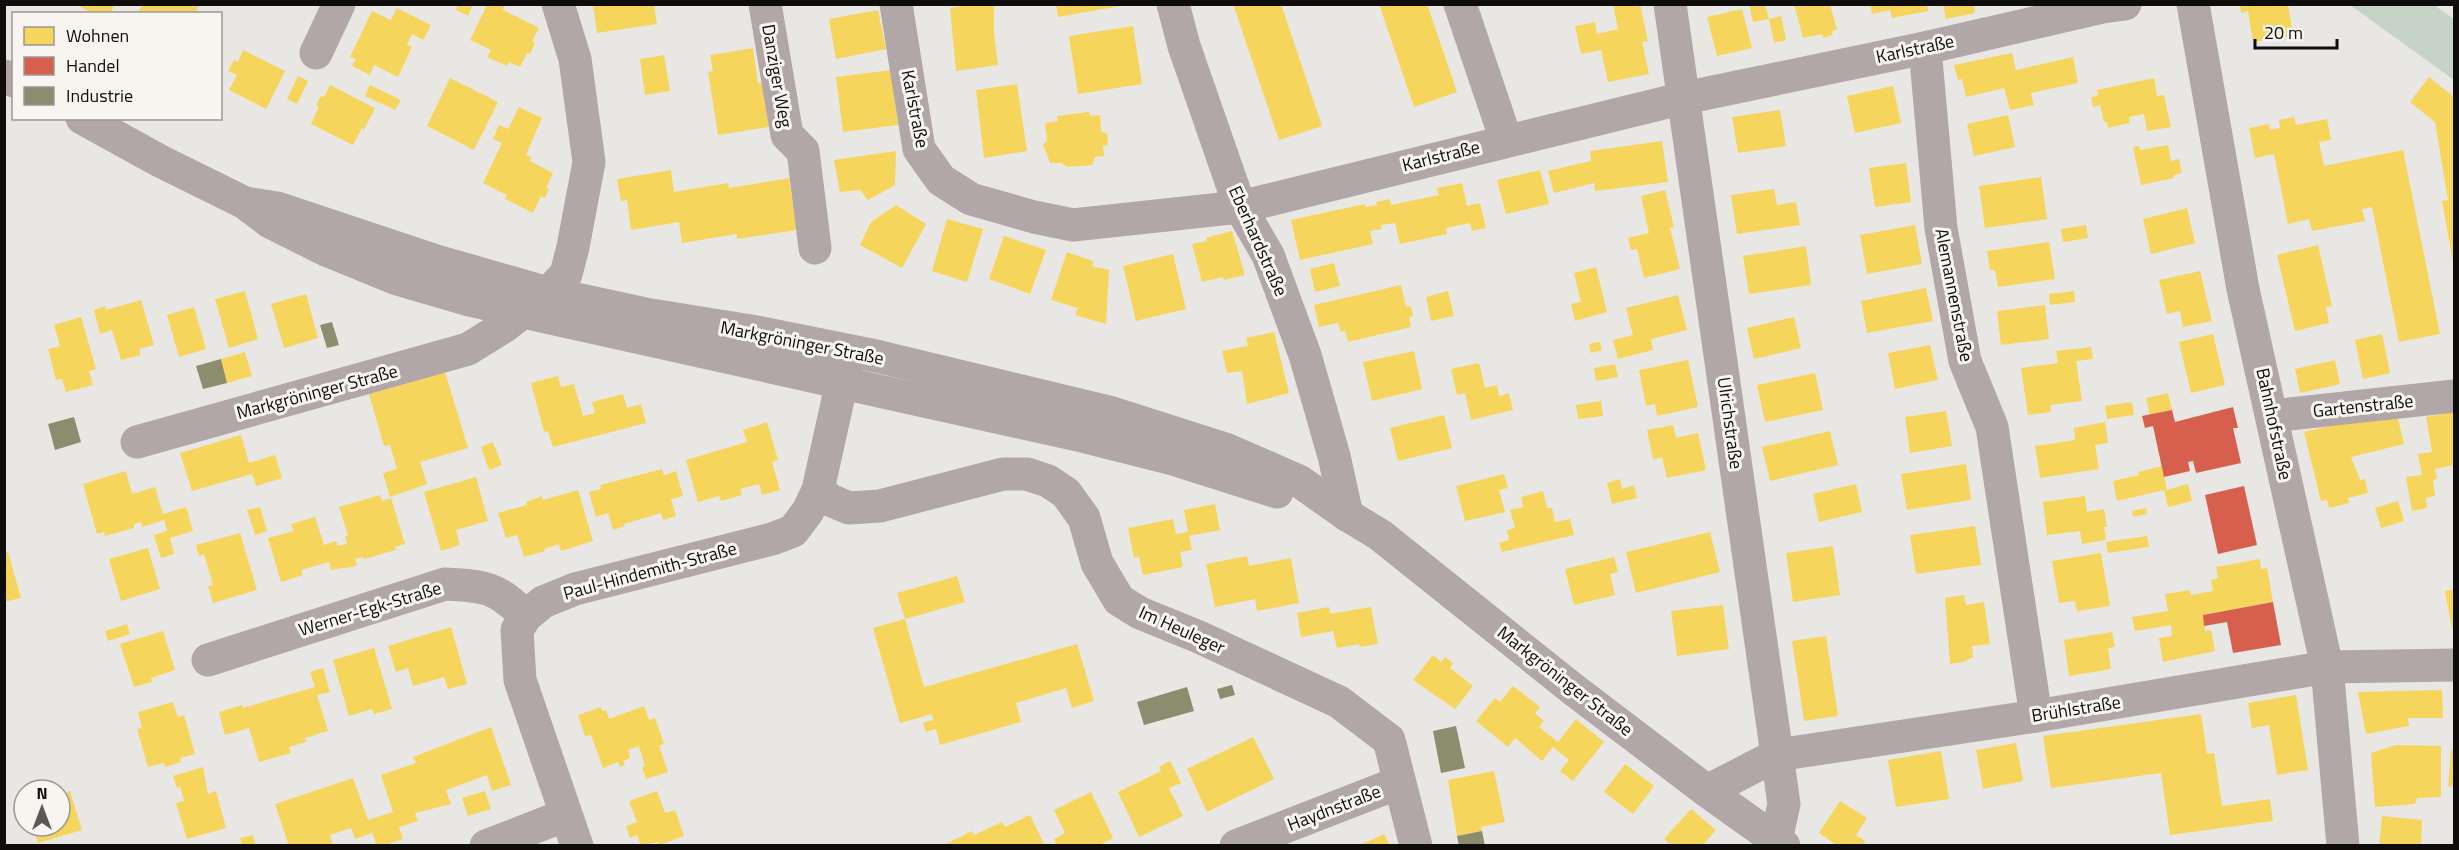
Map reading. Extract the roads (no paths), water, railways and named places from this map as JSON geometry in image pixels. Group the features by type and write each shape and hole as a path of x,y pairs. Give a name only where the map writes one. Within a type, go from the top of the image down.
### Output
{"street":[{"path":"316,52 339,4"},
{"path":"521,312 548,292 566,274 588,162 575,59 558,4"},
{"name":"Danziger Weg","path":"765,4 787,135 803,152 815,248"},
{"name":"Karlstraße","path":"896,4 919,149 941,180 971,199 1034,217 1073,225 1240,207 1684,98 1925,48 2110,5"},
{"name":"Eberhardstraße","path":"1173,4 1184,46 1240,207 1268,255 1305,355 1334,456 1347,515"},
{"path":"1460,4 1506,140"},
{"name":"Ulrichstraße","path":"1670,4 1784,804 1780,843"},
{"name":"Bahnhofstraße","path":"2193,4 2243,289 2327,667 2343,846"},
{"name":"Alemannenstraße","path":"1925,48 1941,228 1965,361 1992,427 2036,716"},
{"name":"Markgröninger Straße","path":"86,120 160,161 245,203 270,222 326,250 397,279 469,300 1173,459 1347,515"},
{"name":"Markgröninger Straße","path":"245,203 277,208 433,260 548,292 645,314 751,331 848,351 1109,412 1228,450 1299,481 1389,542 1574,690 1780,843"},
{"name":"Markgröninger Straße","path":"137,442 453,354 486,339 521,312"},
{"name":"Paul-Hindemith-Straße","path":"526,616 543,602 575,589 794,531 808,511 818,490 848,351"},
{"name":"Gartenstraße","path":"2272,416 2454,396"},
{"name":"Im Heuleger","path":"818,490 830,500 849,508 880,506 1003,474 1027,474 1048,481 1066,493 1084,518 1097,563 1119,600 1140,613 1199,637 1339,702 1389,740 1398,783 1416,846"},
{"name":"Werner-Egk-Straße","path":"208,660 445,584 478,586 503,595 526,616"},
{"path":"526,616 517,630 520,680 577,846"},
{"name":"Brühlstraße","path":"1707,790 1777,755 2036,716 2327,667 2454,665"},
{"name":"Haydnstraße","path":"1236,846 1398,783"},
{"path":"486,846 566,815"}]}
